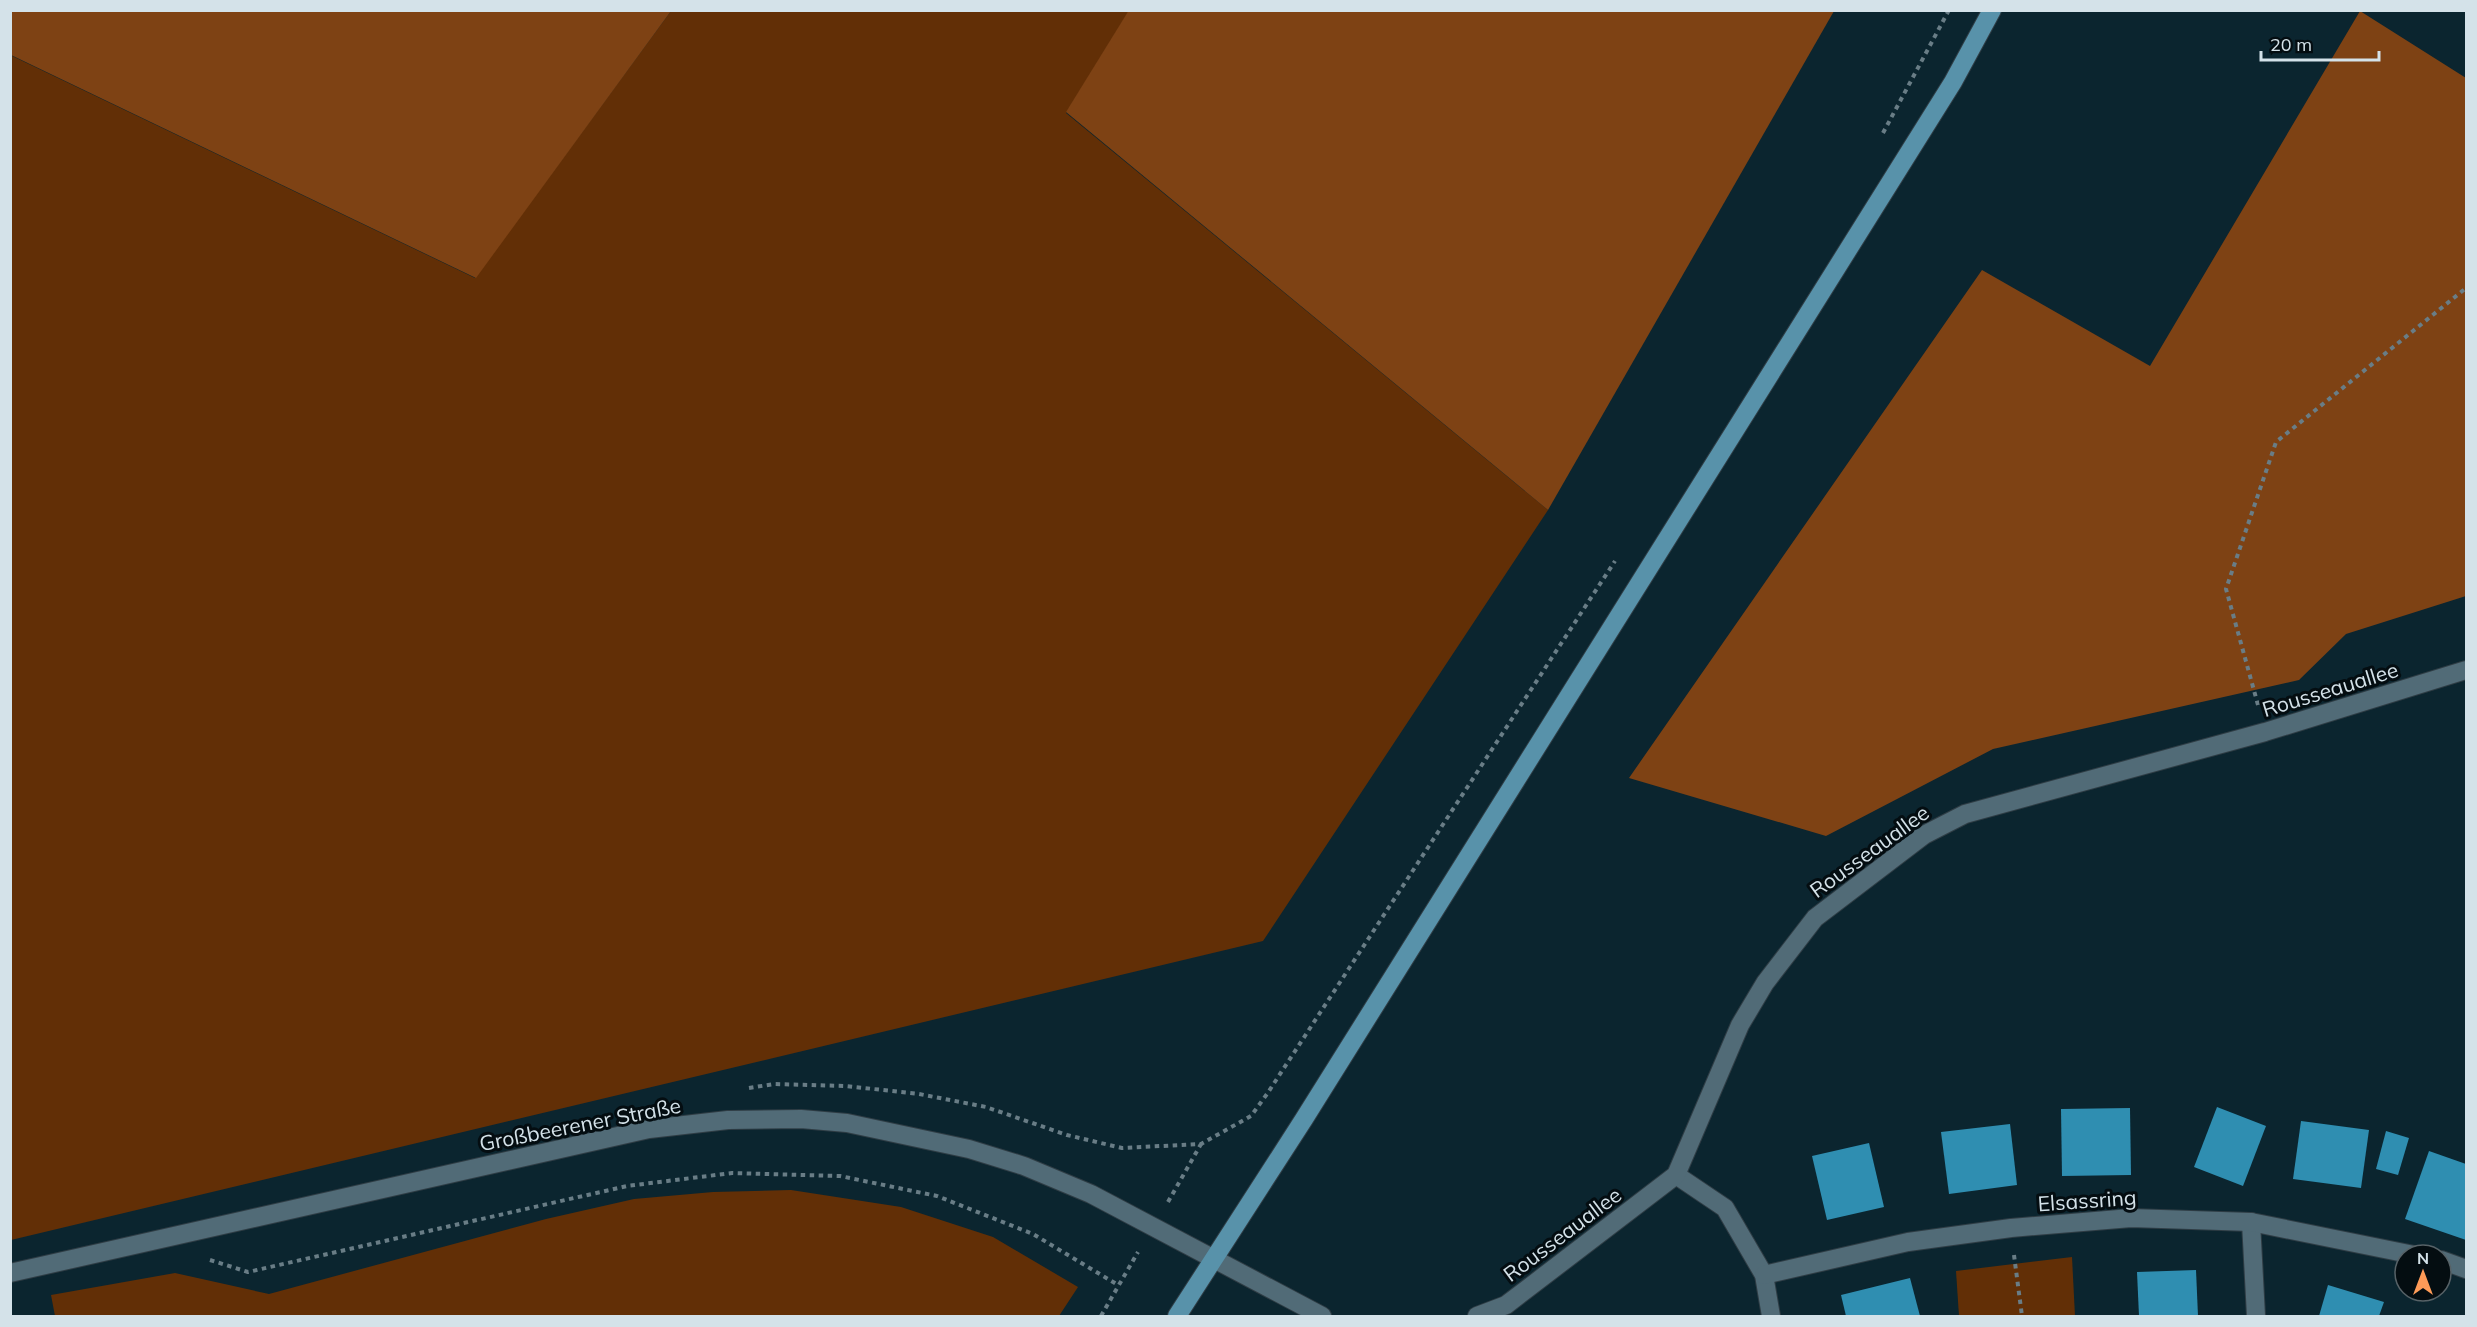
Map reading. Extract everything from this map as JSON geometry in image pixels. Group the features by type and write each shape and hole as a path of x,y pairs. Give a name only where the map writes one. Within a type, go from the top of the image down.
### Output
{"main road":[{"path":"1176,1317 1214,1260 1953,81 1992,10"}],"street":[{"name":"Rousseauallee","path":"1477,1317 1506,1305 1676,1175 1740,1025 1765,983 1815,918 1915,842 1965,814 2265,732 2466,670"},
{"name":"Großbeerener Straße","path":"10,1273 649,1129 728,1120 801,1119 847,1123 969,1149 1024,1166 1091,1194 1214,1260"},
{"path":"1676,1175 1725,1208 1764,1275 1771,1317"},
{"name":"Elsassring","path":"1764,1275 1908,1242 2011,1228 2131,1218 2252,1222 2393,1251"},
{"path":"2252,1222 2256,1317"},
{"path":"1214,1260 1322,1317"}],"path":[{"path":"1881,137 1948,10"},
{"path":"2265,732 2226,589 2276,442 2466,288"},
{"path":"1101,1317 1201,1144 1251,1116 1267,1094 1616,559"},
{"path":"166,1238 201,1257 248,1272 627,1186 732,1173 840,1176 937,1196 1033,1234 1118,1285"},
{"path":"2011,1228 2022,1317"}],"shaded area":[{"path":"1129,10 1834,11 1548,510 1066,112"},
{"path":"10,11 671,11 476,278 11,55"},
{"path":"671,11 1129,11 1066,113 1548,510 1263,941 11,1240 10,55 475,278"},
{"path":"2360,11 2466,78 2466,596 2346,634 2299,680 1993,749 1826,836 1629,778 1982,270 2150,366"},
{"path":"791,1190 901,1207 993,1237 1078,1287 1059,1316 55,1316 51,1295 175,1273 269,1294 546,1219 634,1199 713,1192"},
{"path":"2072,1257 2075,1316 1959,1316 1956,1271"}],"building":[{"path":"2217,1107 2266,1126 2243,1186 2194,1167"},
{"path":"2130,1108 2131,1175 2062,1176 2061,1109"},
{"path":"2301,1121 2369,1130 2361,1188 2293,1179"},
{"path":"2010,1124 2017,1185 1949,1194 1941,1132"},
{"path":"2386,1131 2409,1138 2398,1175 2376,1169"},
{"path":"1869,1143 1884,1207 1827,1220 1812,1156"},
{"path":"2429,1151 2466,1164 2466,1240 2405,1219"},
{"path":"2196,1270 2198,1316 2139,1316 2137,1272"},
{"path":"1910,1278 1920,1316 1846,1316 1841,1295"},
{"path":"2328,1285 2384,1302 2379,1316 2319,1316"}]}
